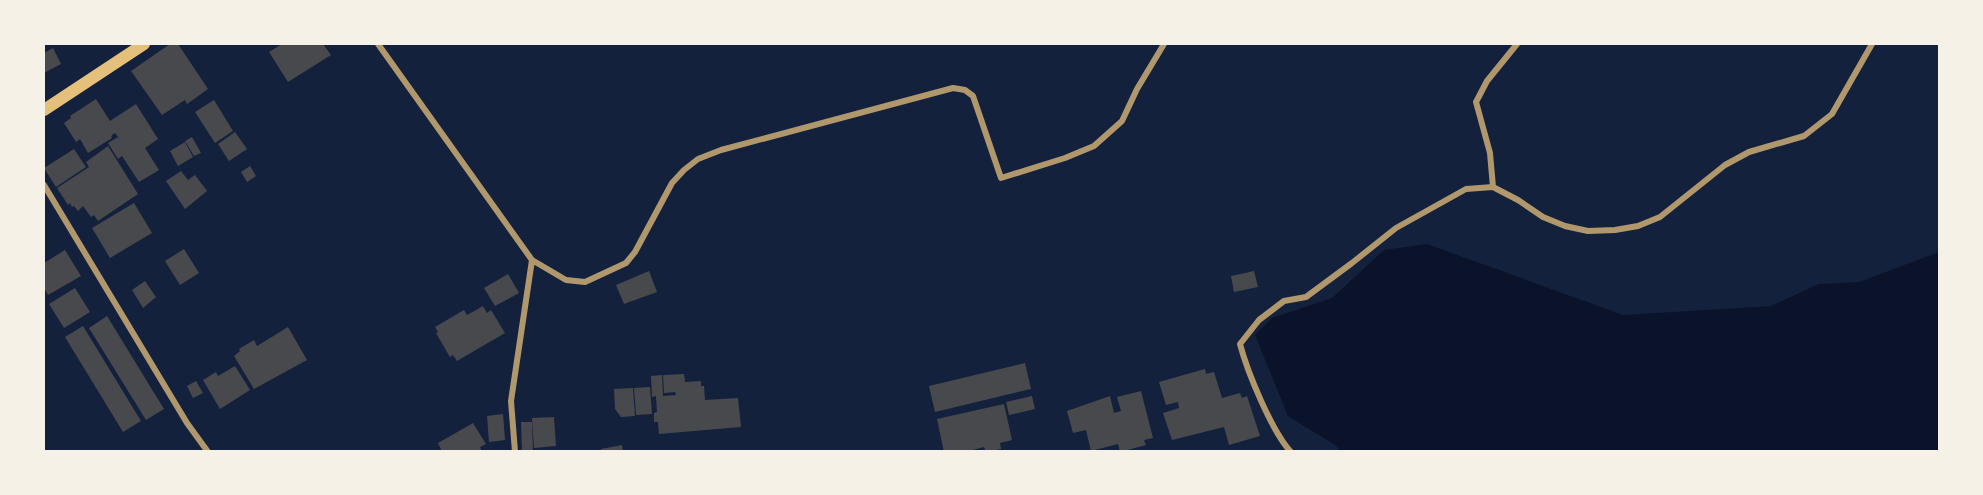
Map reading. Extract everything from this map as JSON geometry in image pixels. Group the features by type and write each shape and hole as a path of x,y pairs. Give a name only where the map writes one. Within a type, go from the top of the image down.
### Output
{"main road":[{"path":"44,110 144,44"}],"street":[{"path":"378,44 532,260 567,280 585,282 626,263 635,252 672,183 698,159 748,141 953,88 965,90 973,96 1000,178 1065,158 1094,146 1122,121 1137,89 1164,44"},
{"path":"1493,187 1490,153 1476,102 1487,81 1517,44"},
{"path":"1291,452 1270,418 1239,344 1259,320 1284,301 1306,297 1396,228 1466,189 1493,187 1543,217 1565,226 1588,231 1638,226 1660,217 1725,165 1749,152 1804,136 1832,114 1872,44"},
{"path":"44,185 187,423 208,452"},
{"path":"515,452 511,401 532,260"}],"water":[{"path":"1427,244 1623,315 1771,306 1819,284 1859,282 1939,252 1939,451 1341,451 1288,416 1255,335 1272,318 1332,298 1384,250"}],"building":[{"path":"170,44 178,44 208,89 187,104 185,100 162,115 131,71"},
{"path":"282,44 323,44 331,55 288,82 269,52"},
{"path":"53,48 61,64 44,73 44,53"},
{"path":"96,99 110,121 136,104 158,139 145,148 159,170 139,182 122,156 118,159 108,143 118,137 115,133 111,136 112,138 88,153 80,139 76,142 64,123 71,118 70,116"},
{"path":"214,100 233,131 215,143 195,112"},
{"path":"235,132 247,149 229,161 218,144"},
{"path":"192,137 201,153 194,156 185,141"},
{"path":"185,142 193,157 178,166 170,151"},
{"path":"108,146 138,194 98,221 94,215 91,217 83,206 78,211 70,203 68,205 57,188 89,167 86,162"},
{"path":"74,149 86,167 56,187 44,168"},
{"path":"250,166 256,176 247,182 241,172"},
{"path":"181,171 188,180 195,175 207,191 185,209 166,181"},
{"path":"134,203 152,233 110,258 92,228"},
{"path":"184,249 199,273 180,285 165,261"},
{"path":"65,250 81,276 48,295 44,288 44,263"},
{"path":"649,271 657,292 624,304 616,285"},
{"path":"1254,271 1258,287 1234,292 1231,276"},
{"path":"508,274 519,293 495,306 484,288"},
{"path":"145,281 156,297 143,308 132,290"},
{"path":"75,288 90,312 64,328 49,304"},
{"path":"483,306 487,313 491,310 505,333 457,361 453,355 450,357 435,327 464,310 467,315"},
{"path":"107,316 164,409 146,420 89,328"},
{"path":"83,326 141,421 123,432 65,337"},
{"path":"288,327 307,360 254,389 234,356 240,351 239,349 254,340 257,346"},
{"path":"1025,363 1031,389 935,412 929,386"},
{"path":"235,366 250,390 220,409 203,380 216,372 218,376"},
{"path":"1205,369 1206,374 1214,372 1222,398 1240,393 1242,398 1247,396 1260,436 1229,445 1224,427 1172,440 1163,413 1179,408 1178,402 1166,405 1159,382"},
{"path":"684,374 685,382 701,381 701,386 704,386 705,400 738,398 741,427 659,434 658,422 654,422 654,413 657,412 656,396 652,397 651,376 662,375 663,396 676,395 675,392 664,393 663,375"},
{"path":"196,381 203,393 193,398 187,386"},
{"path":"650,387 652,414 636,415 634,388"},
{"path":"633,388 635,416 621,417 615,409 614,389"},
{"path":"1141,391 1153,438 1144,440 1146,445 1120,452 1118,444 1091,451 1086,430 1073,433 1067,411 1110,396 1114,413 1121,411 1117,397"},
{"path":"1032,396 1035,409 1009,415 1006,402"},
{"path":"1004,404 1012,440 1000,443 1001,449 986,452 984,447 966,452 944,452 937,419"},
{"path":"503,414 505,440 489,442 487,416"},
{"path":"554,417 556,446 534,448 532,418"},
{"path":"521,422 532,422 533,452 522,451"},
{"path":"473,423 486,444 480,447 482,452 442,452 438,443"},
{"path":"622,445 623,452 602,452 601,449"}]}
